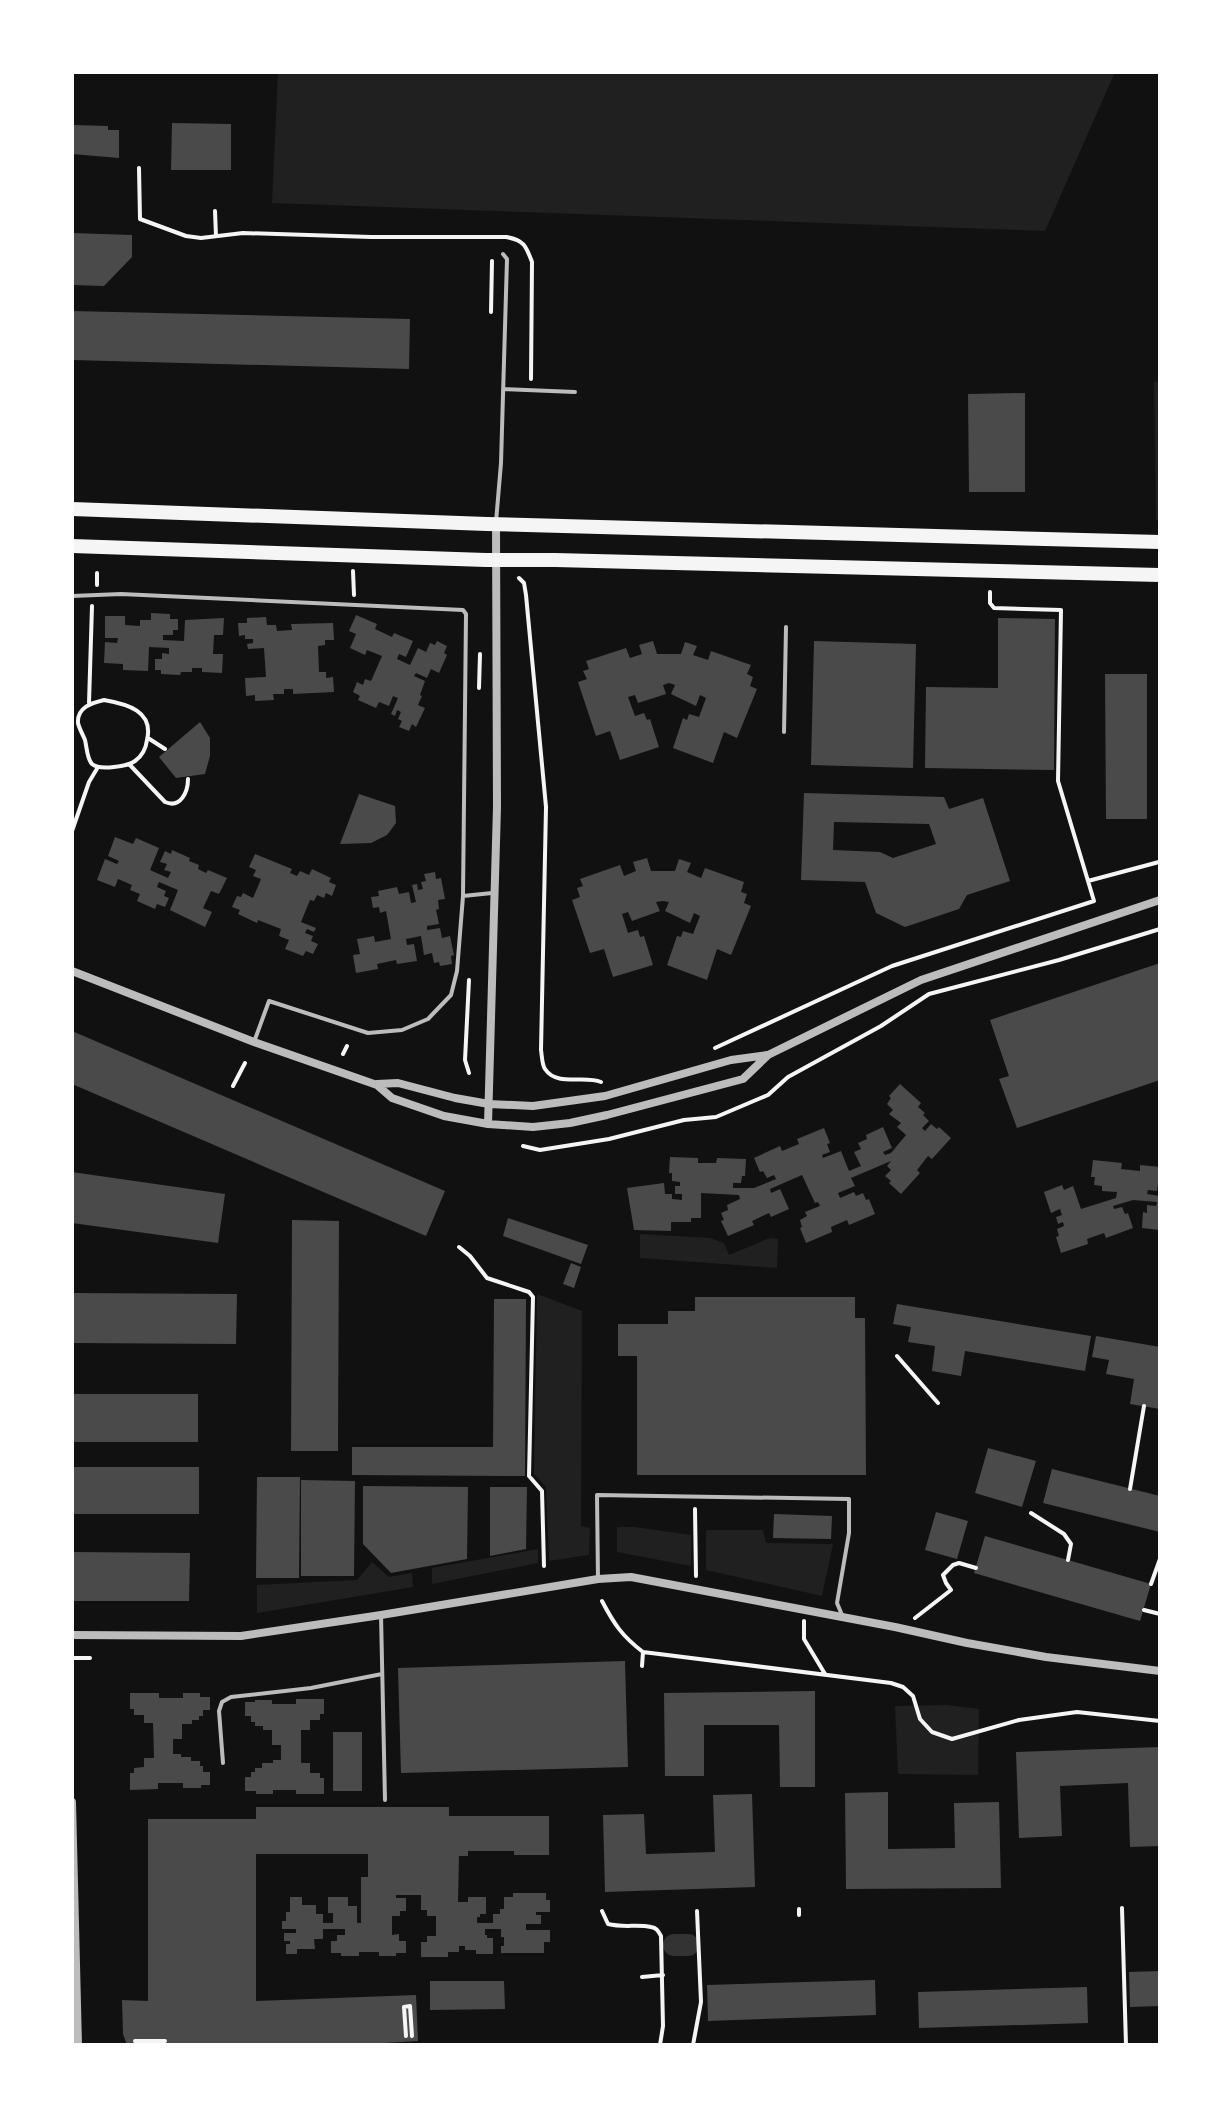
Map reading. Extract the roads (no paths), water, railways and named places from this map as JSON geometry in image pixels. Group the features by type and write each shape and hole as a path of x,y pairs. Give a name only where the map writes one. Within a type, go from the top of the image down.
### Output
{"main road":[{"path":"72,509 1160,542"},
{"path":"72,546 496,560 1160,575"}],"street":[{"path":"488,1124 497,807 496,524"},
{"path":"72,971 254,1042 377,1085 392,1098 444,1116 488,1124 533,1127 607,1115 743,1079 768,1055 921,980 1160,900"},
{"path":"377,1085 398,1083 489,1104 533,1106 605,1096 731,1060 768,1055"},
{"path":"72,1635 241,1636 598,1579 631,1577 1046,1657 1160,1671"},
{"path":"72,1802 78,2045"}],"lane":[{"path":"496,524 501,463 507,259 503,254"},
{"path":"503,389 575,392"},
{"path":"72,596 121,594 463,610 468,619 463,896 457,971 451,995 428,1019 402,1030 368,1033 269,1001 254,1042"},
{"path":"784,732 786,627"},
{"path":"463,896 494,893"},
{"path":"598,1579 597,1495 849,1499 849,1533 837,1603 843,1618"},
{"path":"381,1615 385,1800"},
{"path":"223,1763 219,1711 222,1702 231,1697 311,1688 382,1674"}],"waterway":[{"path":"674,1945 688,1945"}]}
